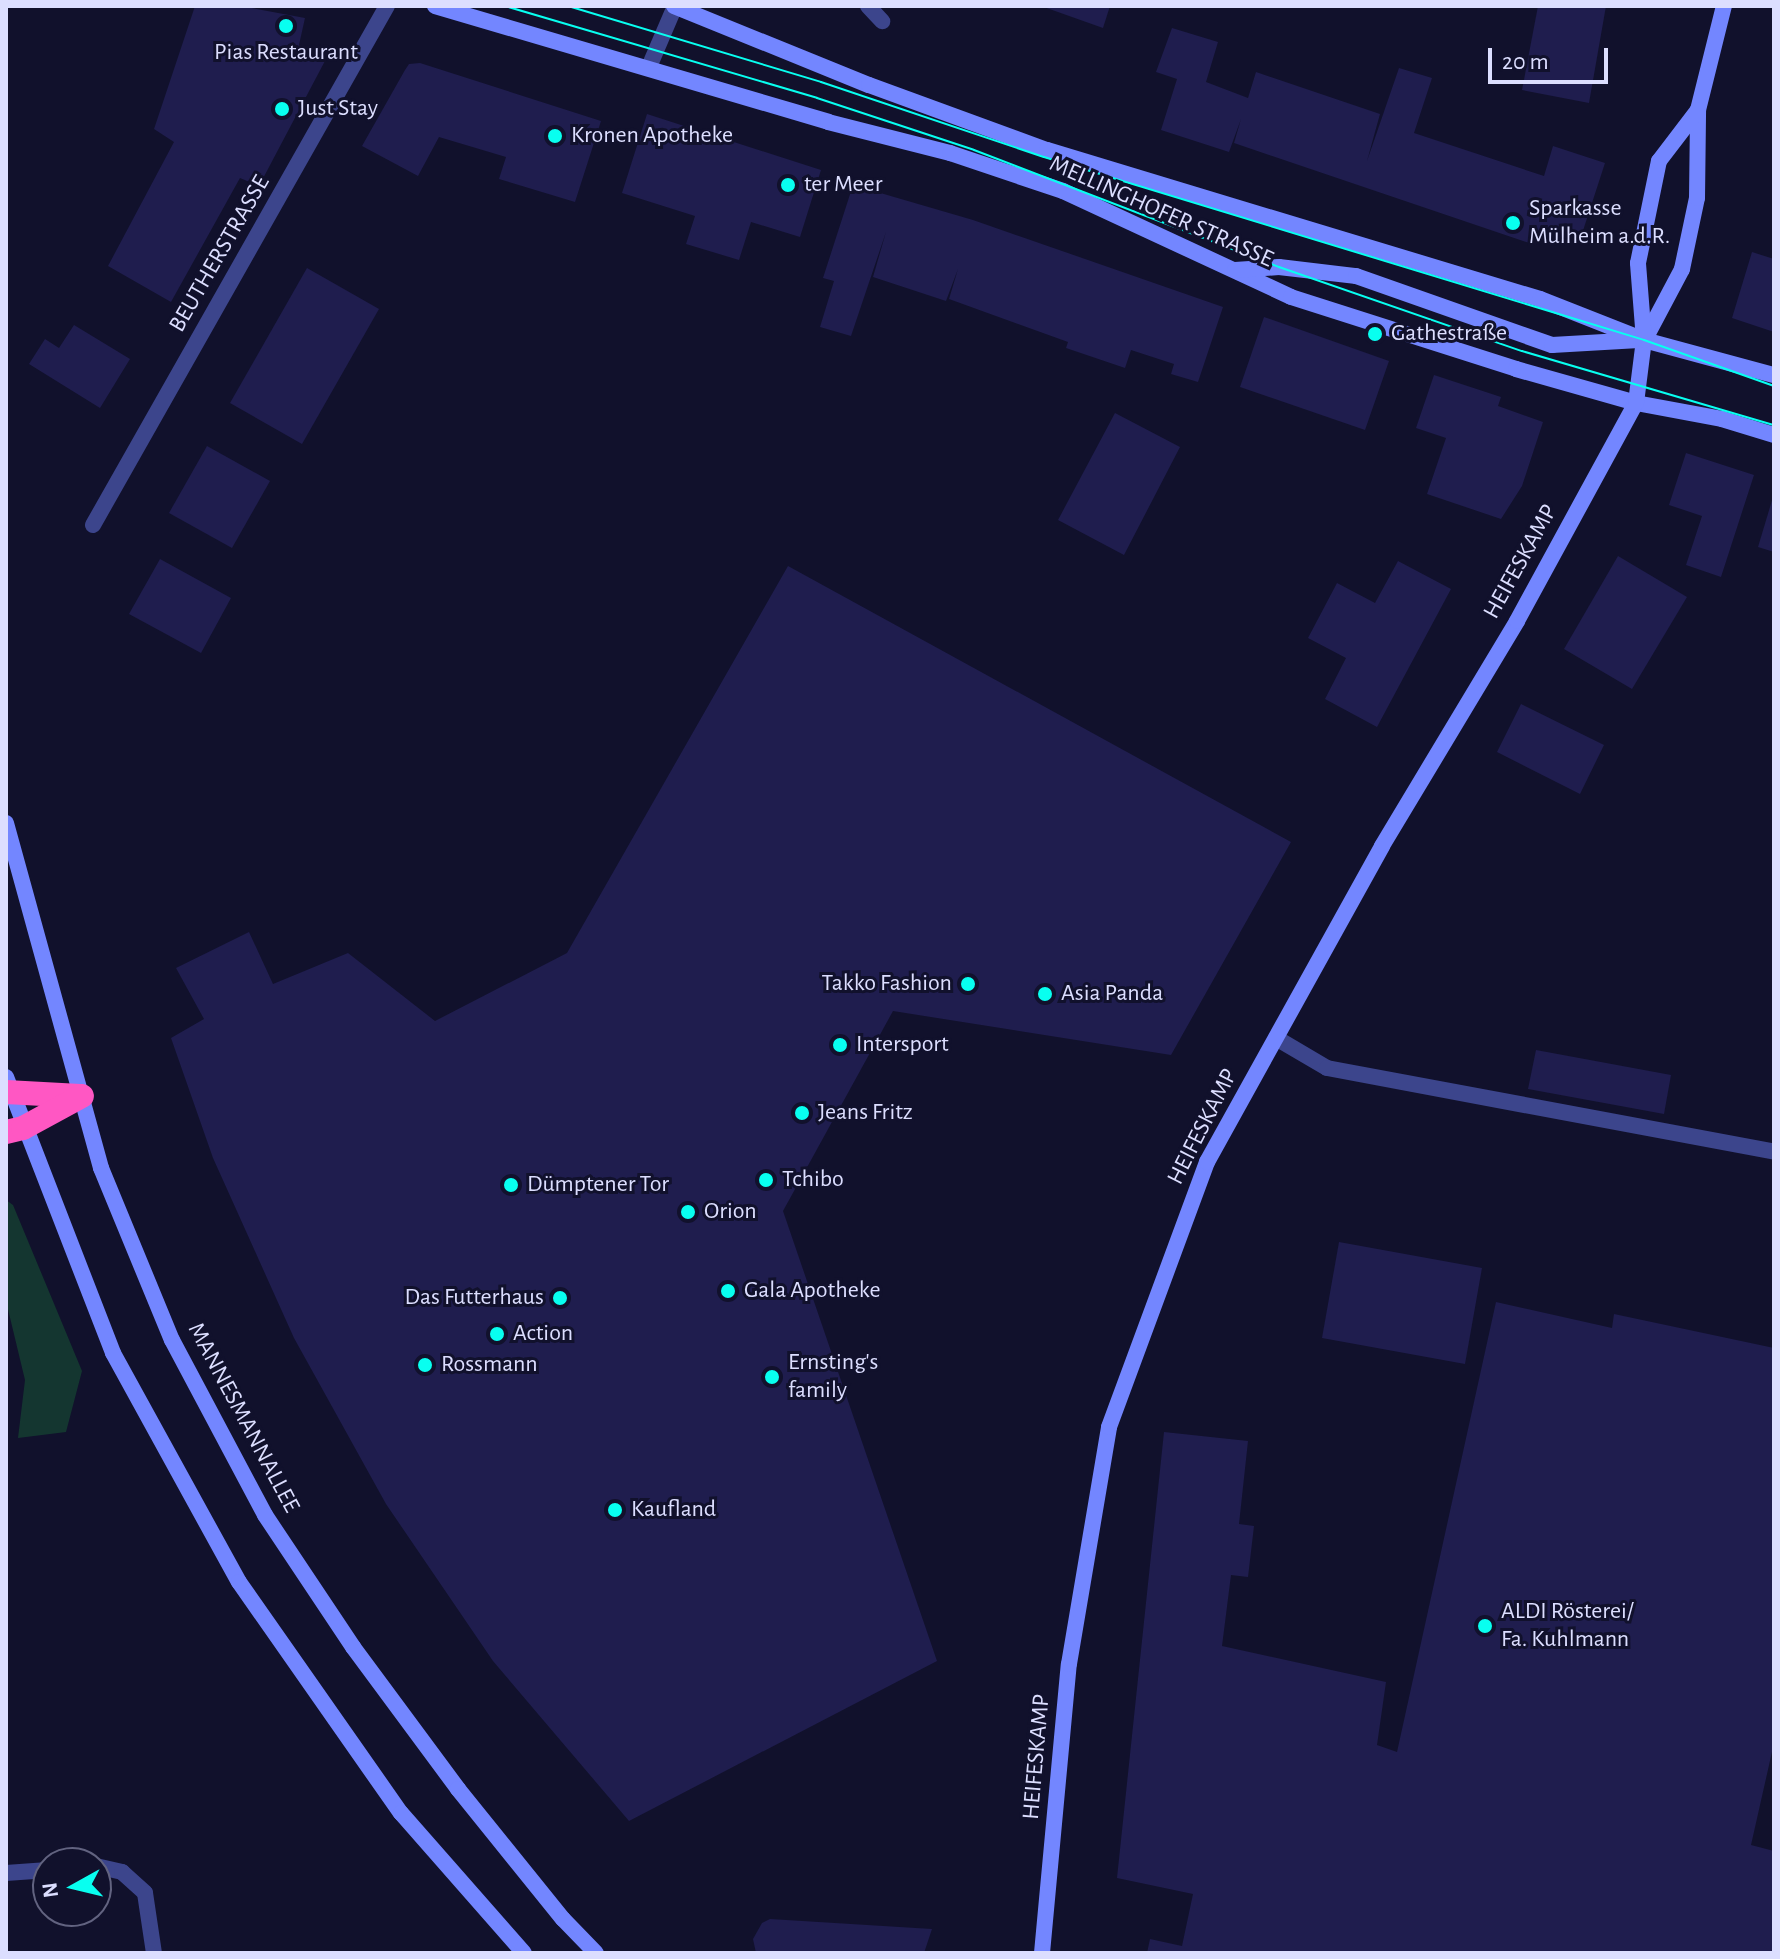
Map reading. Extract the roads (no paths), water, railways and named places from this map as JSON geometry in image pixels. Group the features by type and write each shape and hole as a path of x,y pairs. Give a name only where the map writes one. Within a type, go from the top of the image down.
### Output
{"highway":[{"path":"8,1087 82,1096"},
{"path":"14,1130 82,1096"}],"street":[{"name":"BEUTHERSTRASSE","path":"93,525 387,6"},
{"name":"MELLINGHOFER STRASSE","path":"435,6 828,122 950,153 1063,191 1291,297 1516,369 1636,403 1722,419 1774,435"},
{"name":"MELLINGHOFER STRASSE","path":"675,6 869,85 1047,150 1540,299 1644,340 1774,375"},
{"path":"649,67 675,6"},
{"path":"868,6 882,21"},
{"path":"1644,340 1682,269 1697,198 1698,110 1724,6"},
{"path":"1636,403 1644,340 1638,263 1659,161 1698,110"},
{"path":"1233,270 1279,267 1356,276 1552,345 1644,340"},
{"name":"HEIFESKAMP","path":"1042,1953 1069,1664 1109,1427 1207,1162 1382,846 1517,621 1636,403"},
{"name":"MANNESMANNALLEE","path":"6,823 35,938 101,1168 172,1340 265,1515 353,1647 458,1789 563,1919 596,1953"},
{"path":"1276,1038 1327,1068 1774,1152"},
{"path":"8,1087 14,1130 113,1353 239,1582 401,1813 524,1953"},
{"path":"112,1870 122,1872 145,1893 154,1953"},
{"path":"6,1873 32,1871"}],"tram line":[{"path":"505,6 817,98 974,150 1279,267 1522,351 1774,425"},
{"path":"568,6 821,82 1044,157 1644,340 1774,386"}],"place":[{"name":"Pias Restaurant","path":"286,26"},
{"name":"Just Stay","path":"282,109"},
{"name":"Kronen Apotheke","path":"555,136"},
{"name":"ter Meer","path":"788,185"},
{"name":"Sparkasse Mülheim a.d.R.","path":"1513,223"},
{"name":"Gathestraße","path":"1375,334"},
{"name":"Takko Fashion","path":"968,984"},
{"name":"Asia Panda","path":"1045,994"},
{"name":"Intersport","path":"840,1045"},
{"name":"Jeans Fritz","path":"802,1113"},
{"name":"Tchibo","path":"766,1180"},
{"name":"Dümptener Tor","path":"511,1185"},
{"name":"Orion","path":"688,1212"},
{"name":"Gala Apotheke","path":"728,1291"},
{"name":"Das Futterhaus","path":"560,1298"},
{"name":"Action","path":"497,1334"},
{"name":"Rossmann","path":"425,1365"},
{"name":"Ernsting's family","path":"772,1377"},
{"name":"Kaufland","path":"615,1510"},
{"name":"ALDI Rösterei/ Fa. Kuhlmann","path":"1485,1626"}]}
